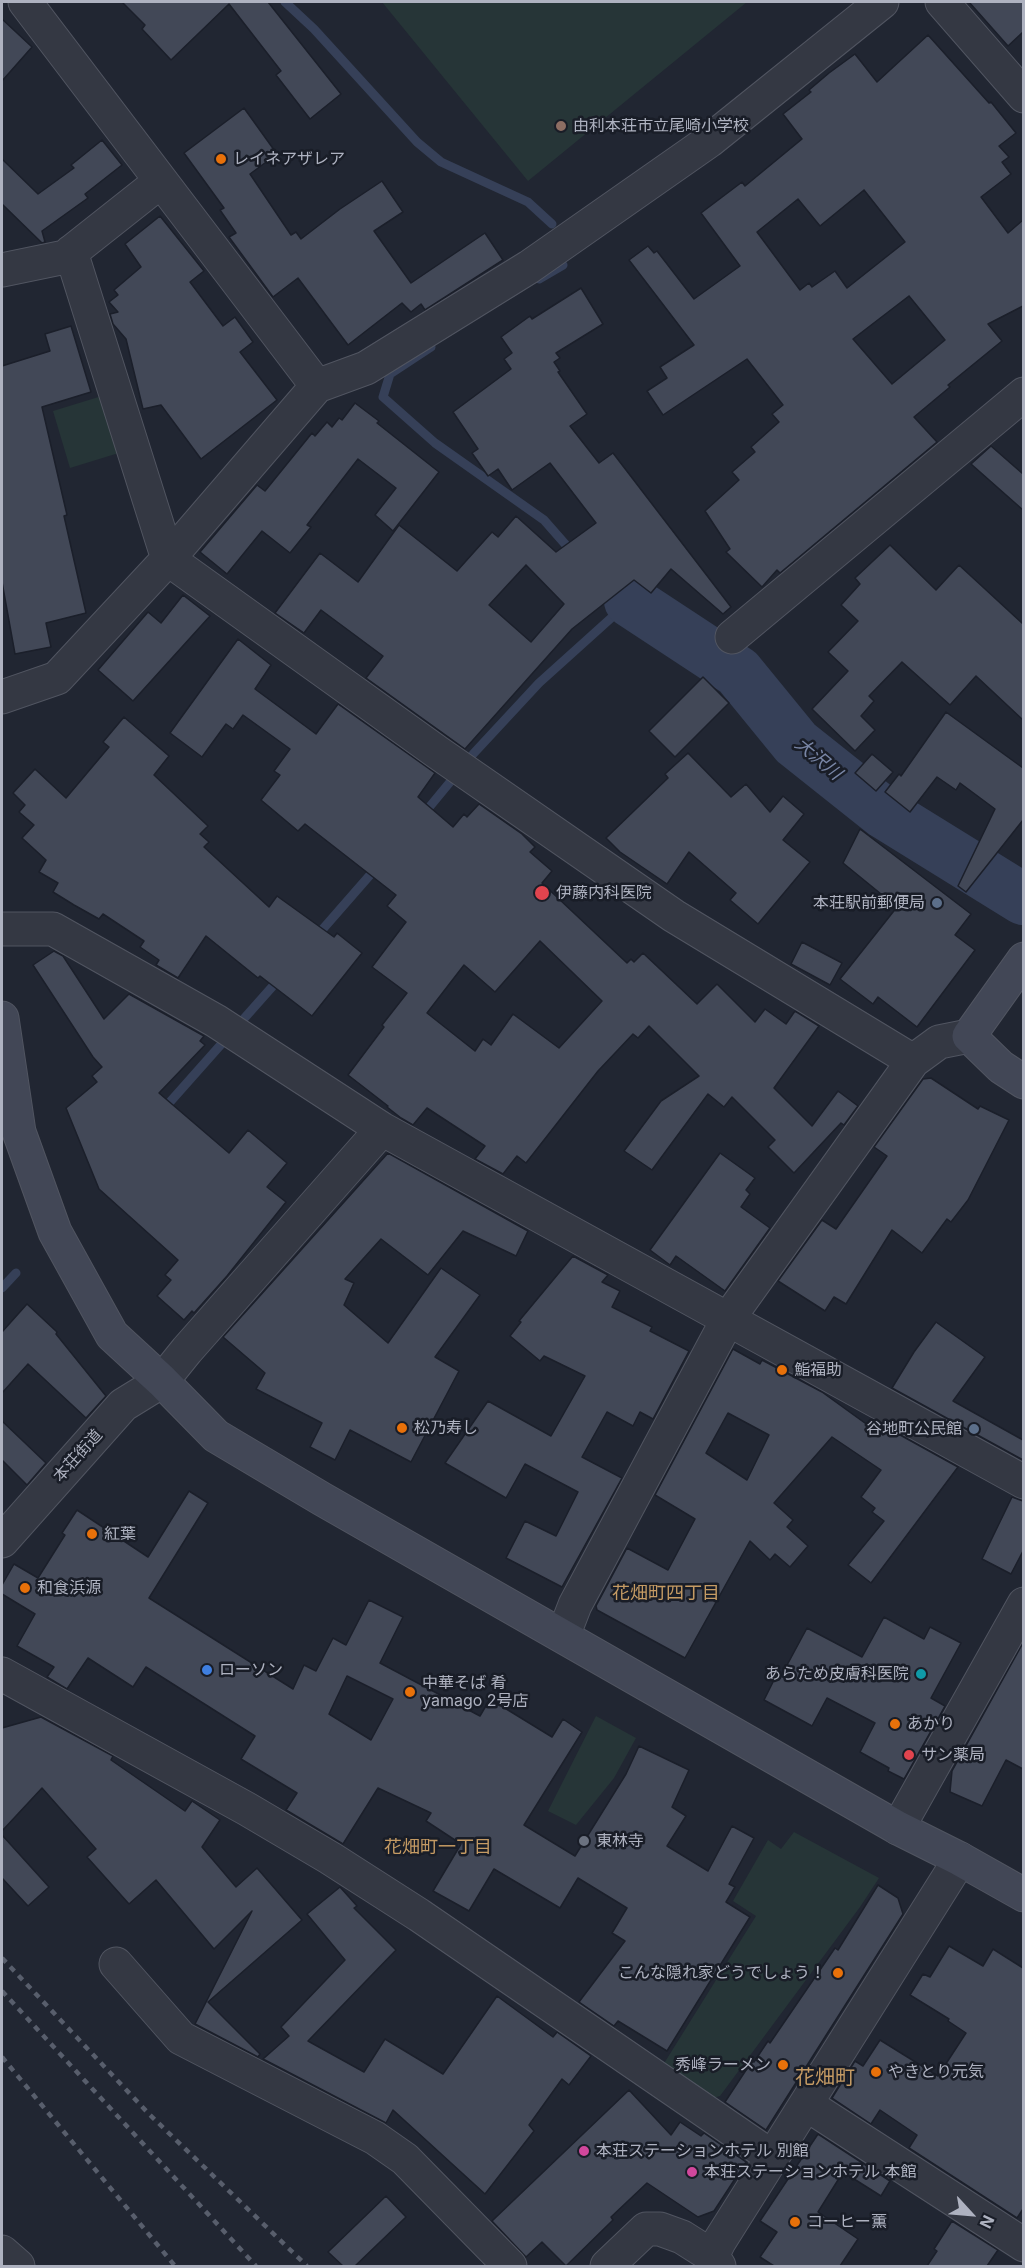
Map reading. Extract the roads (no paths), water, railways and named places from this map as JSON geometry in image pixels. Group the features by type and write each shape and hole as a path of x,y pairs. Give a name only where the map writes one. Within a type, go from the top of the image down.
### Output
{"street":[{"path":"25,2 317,386"},
{"path":"2,697 57,678 168,559 317,386 366,368 529,267 709,141 882,2"},
{"path":"942,2 1023,96"},
{"path":"2,270 65,257 161,181"},
{"path":"71,252 168,559 437,752 674,916 913,1061"},
{"path":"732,637 1023,394"},
{"path":"2,929 53,929 216,1021 382,1129 1023,1482"},
{"path":"563,1636 574,1605 728,1319 913,1061 939,1042 969,1036 1023,959"},
{"path":"2,1018 19,1132 55,1232 112,1335 162,1381 216,1436 332,1505 898,1828 960,1859 1023,1895"},
{"path":"969,1036 1001,1067 1023,1082"},
{"name":"本荘街道","path":"2,1541 123,1405 162,1381 190,1346 382,1129"},
{"path":"898,1828 1023,1604"},
{"path":"2,1674 247,1809 330,1858 429,1922 772,2157"},
{"path":"607,2266 646,2229 660,2229 682,2237 715,2261 772,2157 960,1859"},
{"path":"116,1964 181,2038 375,2138 405,2159 510,2266"},
{"path":"806,2104 1023,2245"},
{"path":"2,2252 18,2266"}],"waterway":[{"path":"285,2 314,29 417,142 441,162 528,202 552,224"},
{"path":"539,279 563,265"},
{"path":"431,347 390,374 383,397 435,443 544,520 573,553"},
{"path":"422,816 474,753 539,683 630,601 610,586"},
{"name":"大沢川","path":"630,601 738,672 796,743 884,813 1023,899"},
{"path":"315,938 377,867"},
{"path":"162,1111 280,978"},
{"path":"2,1288 16,1273"}],"railway":[{"path":"2,1958 149,2114 307,2266"},
{"path":"2,1991 256,2266"},
{"path":"2,2057 175,2266"}],"place":[{"name":"由利本荘市立尾崎小学校","path":"561,126"},
{"name":"レイネアザレア","path":"221,159"},
{"name":"伊藤内科医院","path":"542,893"},
{"name":"本荘駅前郵便局","path":"937,903"},
{"name":"鮨福助","path":"782,1370"},
{"name":"松乃寿し","path":"402,1428"},
{"name":"谷地町公民館","path":"974,1429"},
{"name":"紅葉","path":"92,1534"},
{"name":"和食浜源","path":"25,1588"},
{"name":"ローソン","path":"207,1670"},
{"name":"あらため皮膚科医院","path":"921,1674"},
{"name":"中華そば 肴 yamago 2号店","path":"410,1692"},
{"name":"あかり","path":"895,1724"},
{"name":"サン薬局","path":"909,1755"},
{"name":"東林寺","path":"584,1841"},
{"name":"こんな隠れ家どうでしょう！","path":"838,1973"},
{"name":"秀峰ラーメン","path":"783,2065"},
{"name":"やきとり元気","path":"876,2072"},
{"name":"本荘ステーションホテル 別館","path":"584,2151"},
{"name":"本荘ステーションホテル 本館","path":"692,2172"},
{"name":"コーヒー薫","path":"795,2222"}],"district":[{"name":"花畑町四丁目","path":"666,1594"},
{"name":"花畑町一丁目","path":"438,1848"},
{"name":"花畑町","path":"825,2078"}]}
